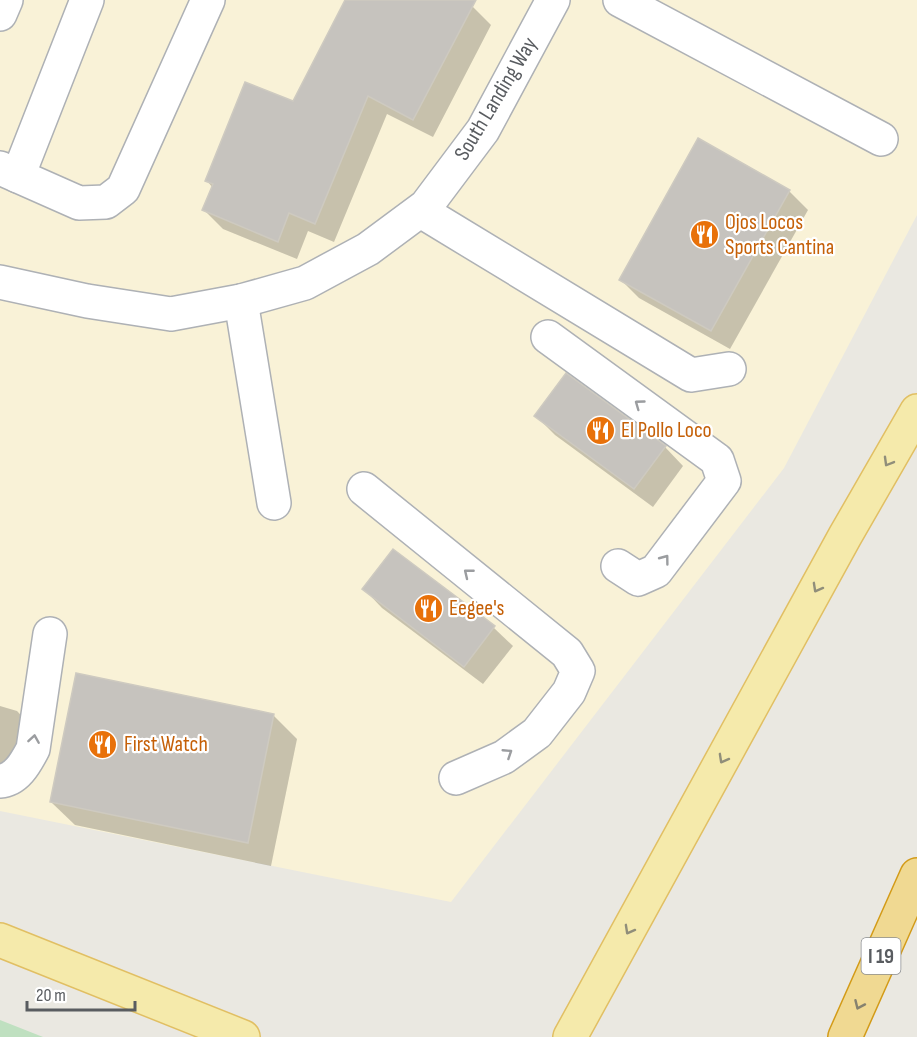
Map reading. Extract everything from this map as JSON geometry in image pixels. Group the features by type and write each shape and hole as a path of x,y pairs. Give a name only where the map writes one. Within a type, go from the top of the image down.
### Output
{"highway":[{"name":"I 19","path":"846,1037 917,875"}],"main road":[{"path":"570,1037 845,536 917,411"},
{"path":"0,940 243,1037"}],"street":[{"path":"0,14 6,0"},
{"path":"87,0 9,172 79,203 106,202 123,189 208,0"},
{"name":"South Landing Way","path":"1,284 171,314 241,301 305,283 368,249 426,206 483,130 553,0"},
{"path":"620,0 881,139"},
{"path":"420,210 691,375 729,369"},
{"path":"241,301 274,503"},
{"path":"548,337 717,460 724,481 656,571 638,579 618,566"},
{"path":"364,489 567,653 578,671 569,692 537,733 504,757 456,778"},
{"path":"0,781 6,781 15,774 26,762 33,748 50,634"}],"shaded area":[{"path":"0,0 917,0 917,215 784,468 451,902 0,811"}],"green space":[{"path":"0,1020 43,1037 0,1037"}],"building":[{"path":"345,0 476,0 413,120 368,96 315,224 289,213 278,242 202,210 213,184 205,181 245,82 293,101"},
{"name":"Ojos Locos Sports Cantina","path":"698,138 790,190 711,331 619,280"},
{"name":"El Pollo Loco","path":"566,373 666,446 634,489 534,416"},
{"name":"Eegee's","path":"393,549 495,626 464,667 362,589"},
{"path":"76,673 274,714 248,843 50,802"}],"place":[{"name":"Ojos Locos Sports Cantina","path":"704,235"},
{"name":"El Pollo Loco","path":"600,430"},
{"name":"Eegee's","path":"428,608"},
{"name":"First Watch","path":"103,744"}]}
